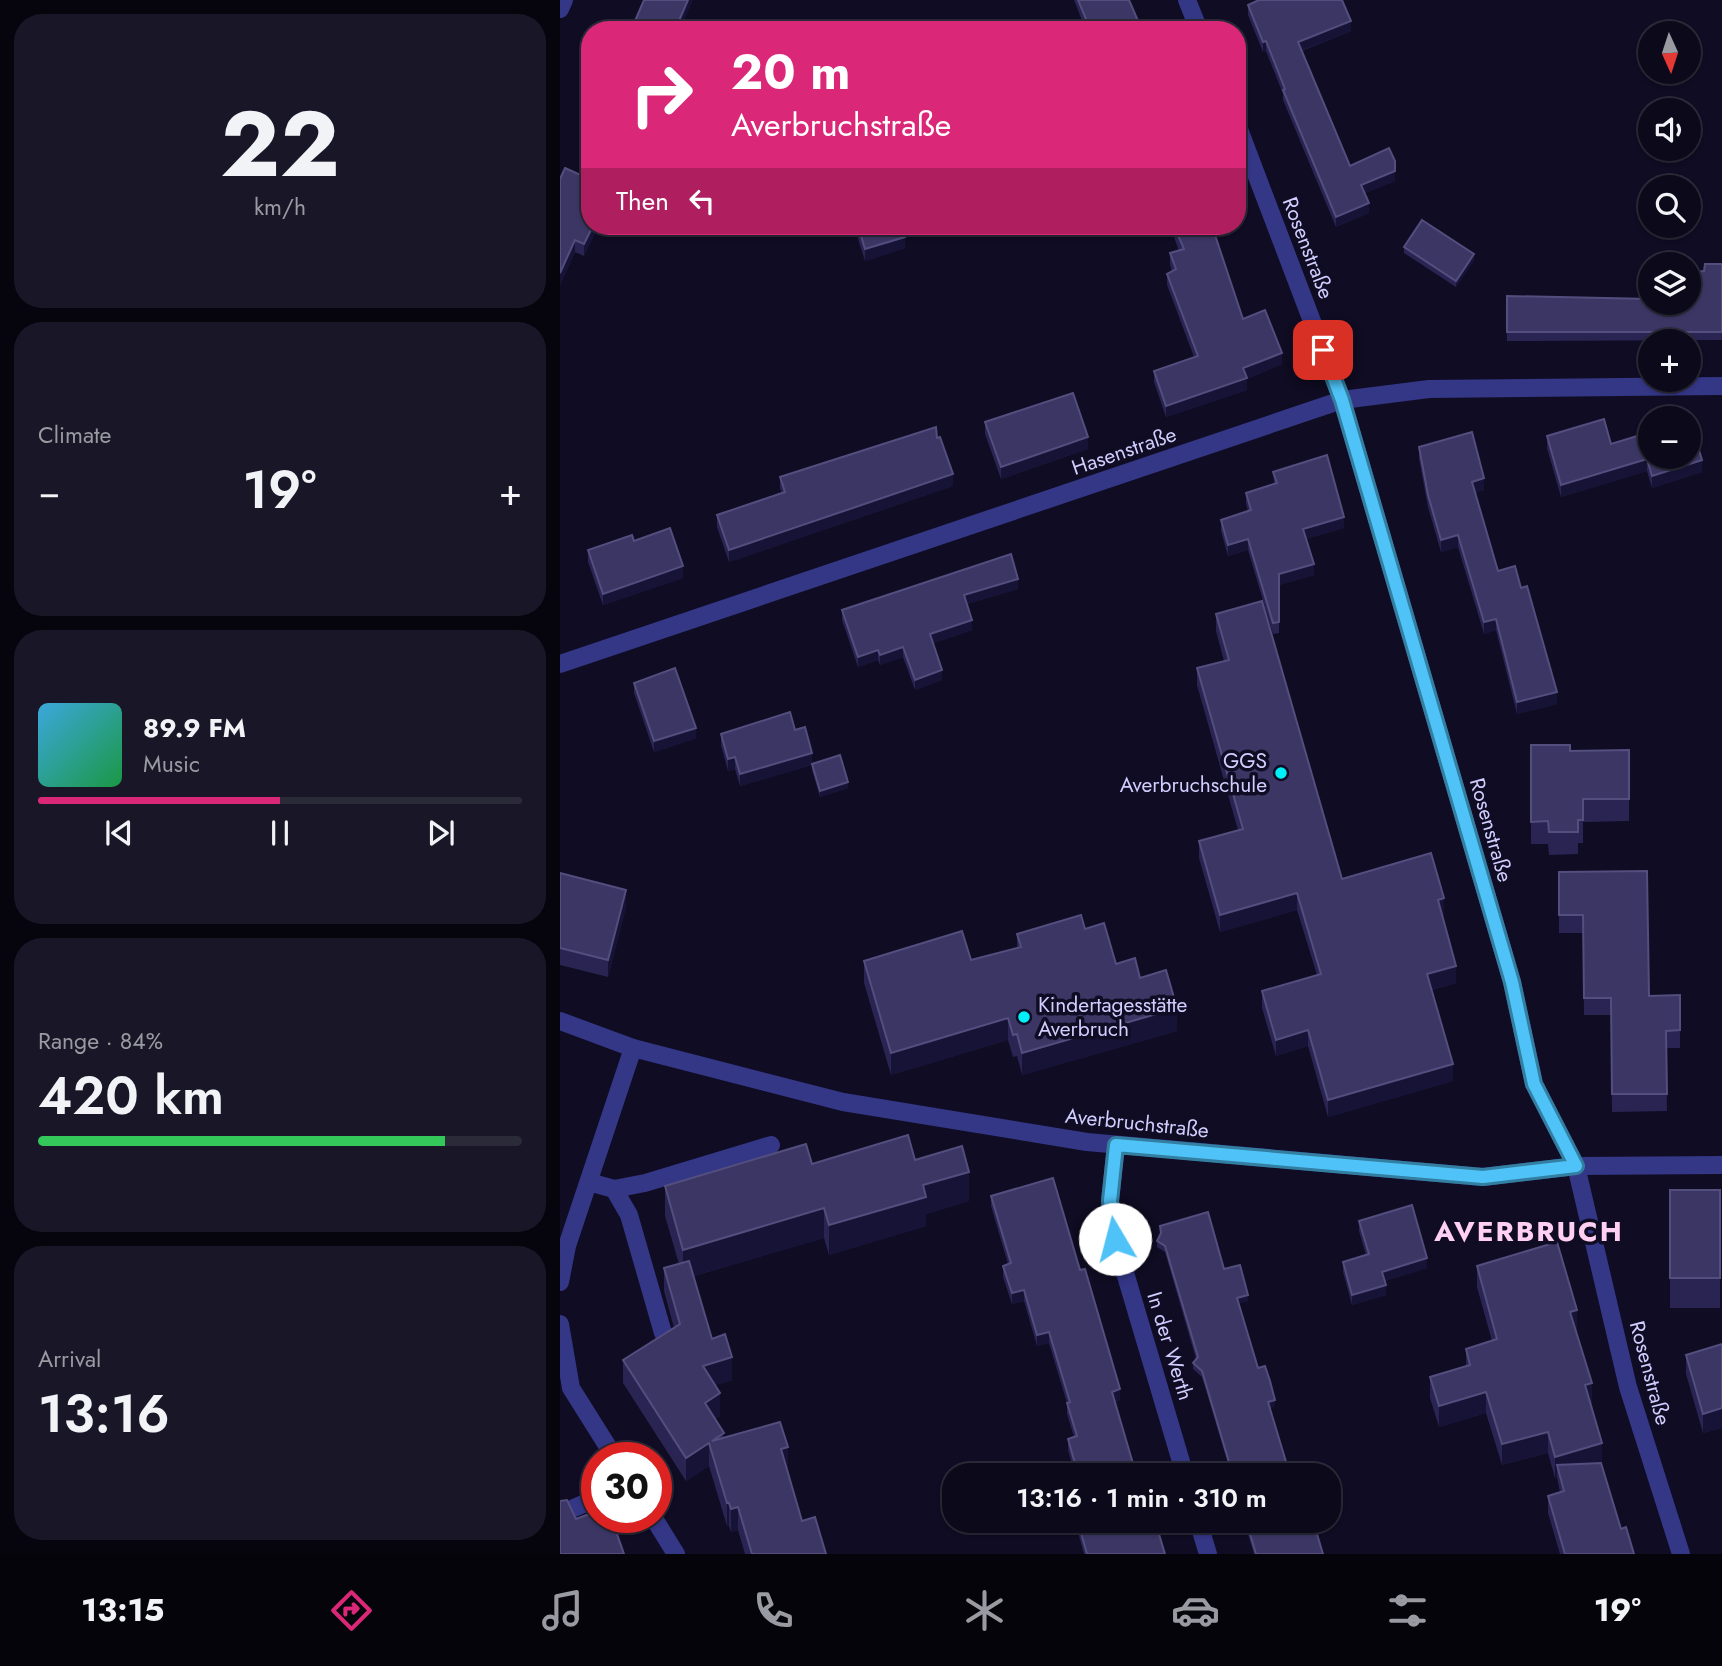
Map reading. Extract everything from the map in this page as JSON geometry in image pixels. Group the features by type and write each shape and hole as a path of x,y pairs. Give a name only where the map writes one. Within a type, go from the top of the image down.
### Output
{"street":[{"path":"560,9 564,0"},
{"path":"1187,0 1195,21"},
{"name":"Rosenstraße","path":"1246,148 1342,400 1512,982 1534,1084 1576,1166 1628,1387 1681,1554"},
{"name":"Hasenstraße","path":"560,664 1342,400 1429,389 1722,386"},
{"name":"Averbruchstraße","path":"560,1021 633,1048 843,1102 1022,1133 1116,1145 1483,1177 1576,1166 1722,1165"},
{"path":"560,1282 568,1246 633,1048"},
{"path":"589,1182 614,1189 645,1183 771,1145"},
{"name":"In der Werth","path":"1116,1145 1110,1201 1115,1239 1181,1463"},
{"path":"614,1189 629,1215 663,1333"},
{"path":"560,1324 571,1388 605,1442"},
{"path":"560,1514 581,1505"},
{"path":"663,1533 676,1554"},
{"path":"1202,1533 1208,1554"}],"building":[{"path":"644,0 688,0 679,21 635,21"},
{"path":"1078,0 1129,0 1138,21 1087,21"},
{"path":"1259,0 1342,0 1351,21 1298,42 1350,166 1389,148 1395,161 1395,171 1361,185 1369,203 1336,217 1283,90 1285,89 1266,41 1263,42 1248,5"},
{"path":"565,168 581,175 581,235 588,235 584,244 575,240 560,273 560,179"},
{"path":"1422,220 1474,254 1456,281 1404,247"},
{"path":"861,235 905,237 865,249"},
{"path":"1178,235 1215,235 1243,319 1265,310 1282,353 1243,368 1247,378 1166,406 1154,371 1198,356 1167,274 1176,269 1170,253 1184,249"},
{"path":"1705,264 1722,264 1722,332 1701,332 1701,329 1638,329 1638,332 1507,332 1507,296 1638,299 1638,315 1701,315 1701,271 1704,271"},
{"path":"1073,393 1088,437 1001,467 985,422"},
{"path":"1604,419 1611,444 1638,436 1638,462 1561,485 1547,436"},
{"path":"936,427 937,438 940,437 953,474 729,550 717,515 785,492 780,477"},
{"path":"1472,432 1484,478 1472,482 1498,571 1515,566 1521,588 1527,586 1557,692 1517,702 1496,619 1484,622 1458,535 1441,540 1428,495 1419,447"},
{"path":"1327,455 1344,517 1303,529 1314,564 1279,574 1279,622 1273,623 1248,539 1228,545 1221,520 1251,510 1246,493 1277,483 1273,472"},
{"path":"1650,469 1674,469 1652,476"},
{"path":"670,528 683,566 603,594 588,550 632,535 634,541"},
{"path":"1011,554 1018,579 964,595 972,620 930,634 942,670 915,680 903,647 880,655 878,650 858,657 842,610"},
{"path":"1262,601 1342,879 1431,853 1444,898 1438,900 1456,966 1427,974 1453,1064 1328,1100 1308,1030 1276,1040 1262,991 1321,974 1297,893 1220,915 1199,841 1243,829 1197,668 1229,660 1216,614"},
{"path":"675,668 696,728 654,741 634,683"},
{"path":"790,712 795,730 805,727 812,753 740,774 735,757 728,759 721,734"},
{"path":"1531,745 1570,745 1570,751 1629,750 1629,799 1583,799 1583,820 1578,820 1578,832 1549,832 1548,821 1531,822"},
{"path":"840,755 848,782 820,791 812,764"},
{"path":"1647,871 1649,996 1680,995 1680,1030 1666,1031 1667,1094 1612,1094 1611,998 1584,998 1583,915 1559,915 1559,872"},
{"path":"560,873 626,890 608,960 560,948"},
{"name":"Kindertagesstätte Averbruch","path":"1081,915 1085,929 1104,923 1116,964 1135,958 1140,978 1166,970 1177,1008 1022,1053 1017,1034 1013,1035 1008,1018 891,1053 864,961 962,931 971,960 1021,947 1017,934"},
{"path":"908,1135 915,1160 962,1146 969,1172 923,1185 926,1197 829,1225 824,1208 683,1250 665,1186 806,1144 812,1164"},
{"path":"1053,1178 1080,1270 1085,1269 1120,1389 1112,1392 1133,1463 1075,1463 1068,1439 1077,1436 1049,1332 1037,1335 1024,1290 1012,1293 1003,1266 1011,1263 991,1196"},
{"path":"1670,1190 1720,1190 1720,1278 1670,1278"},
{"path":"1412,1205 1427,1258 1382,1272 1386,1285 1352,1295 1343,1262 1369,1254 1359,1221"},
{"path":"1208,1212 1224,1269 1240,1265 1248,1295 1237,1298 1258,1368 1265,1366 1270,1381 1275,1400 1268,1402 1286,1463 1229,1463 1202,1371 1193,1363 1198,1357 1165,1246 1157,1241 1161,1233 1160,1226"},
{"path":"1557,1242 1577,1310 1570,1312 1592,1383 1585,1385 1602,1443 1555,1457 1548,1432 1502,1444 1486,1392 1439,1406 1430,1377 1470,1365 1466,1349 1497,1339 1477,1266"},
{"path":"689,1261 712,1339 725,1334 732,1357 703,1366 720,1393 705,1403 724,1433 712,1441 780,1422 788,1447 781,1449 802,1521 815,1517 826,1554 752,1554 738,1507 731,1509 727,1503 709,1443 686,1458 623,1360 680,1324 664,1268"},
{"path":"1722,1344 1722,1408 1703,1414 1686,1355"},
{"path":"1601,1463 1621,1529 1626,1527 1634,1554 1565,1554 1548,1496 1564,1491 1557,1465"},
{"path":"567,1500 576,1519 581,1517 581,1533 617,1533 624,1554 560,1554 560,1501"},
{"path":"1081,1533 1159,1533 1165,1554 1087,1554"},
{"path":"1250,1533 1317,1533 1323,1554 1256,1554"}],"place":[{"name":"GGS Averbruchschule","path":"1281,773"},
{"name":"Kindertagesstätte Averbruch","path":"1024,1017"}],"district":[{"name":"AVERBRUCH","path":"1529,1231"}],"route":[{"path":"1115,1239 1110,1201 1116,1145 1483,1177 1576,1166 1534,1084 1512,982 1342,400 1323,350"}]}
